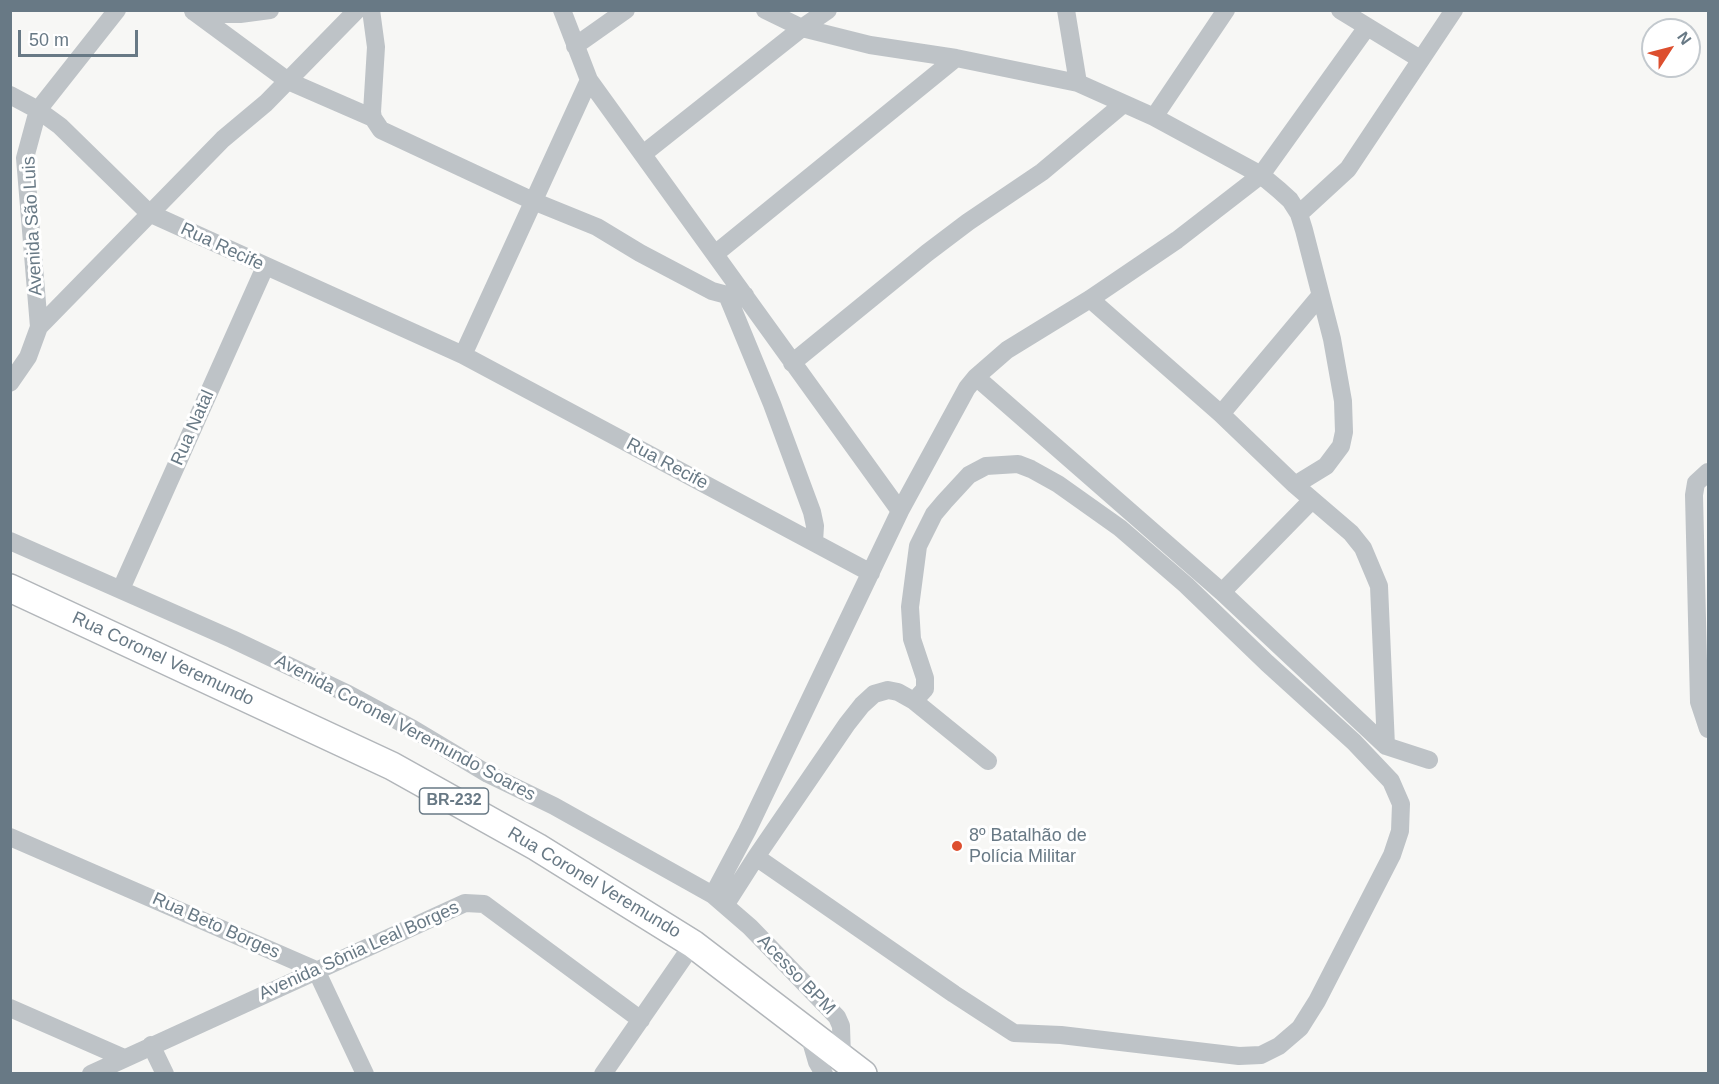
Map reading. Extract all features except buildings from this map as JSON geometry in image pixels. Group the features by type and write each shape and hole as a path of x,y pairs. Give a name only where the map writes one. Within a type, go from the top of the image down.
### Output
{"highway":[{"name":"Rua Coronel Veremundo","path":"10,588 392,766 537,847 693,944 808,1031 843,1068"}],"street":[{"name":"Avenida São Luis","path":"39,327 18,159 38,110 117,10"},
{"path":"191,11 202,14 240,14 270,10"},
{"path":"10,382 28,357 39,327 223,139 266,103 357,10"},
{"path":"371,10 376,47 373,118"},
{"path":"562,10 589,80 715,254 736,295 772,404 812,512 815,526 814,542"},
{"path":"575,46 626,10"},
{"path":"765,10 802,28 870,45 956,58 1078,83 1122,105 1154,117 1261,175 1290,200 1299,214 1332,339 1341,390 1344,432 1341,447 1326,466 1295,485"},
{"path":"643,154 828,10"},
{"path":"1154,117 1226,10"},
{"path":"1340,10 1420,59"},
{"path":"1299,214 1348,169 1454,10"},
{"path":"191,11 288,81 373,118 381,130 533,201 597,227 712,291 736,295 792,363 900,511"},
{"path":"1069,13 1078,83"},
{"path":"719,899 747,831 900,511 967,388 986,367 1007,350 1090,299 1177,240 1261,175 1366,27"},
{"path":"715,254 956,58"},
{"path":"463,355 589,80"},
{"name":"Rua Recife","path":"10,95 38,110 77,141 149,213 463,355 871,573"},
{"path":"792,363 927,253 1042,172 1122,105"},
{"name":"Rua Natal","path":"121,589 265,267"},
{"path":"1221,414 1320,296"},
{"path":"1090,299 1221,414 1295,485 1351,533 1363,548 1378,586 1386,746"},
{"path":"976,377 1222,592 1386,746 1429,760"},
{"path":"756,857 962,1000 1014,1033 1060,1035 1239,1056 1262,1055 1279,1046 1300,1028 1317,1001 1392,855 1400,831 1401,804 1391,781 1354,742 1186,585 1120,528 1058,484 1018,464 986,466 969,475 934,514 918,546 910,607 912,639 926,678 925,689 914,701"},
{"path":"1707,473 1696,483 1694,495 1699,702 1708,729"},
{"path":"1222,592 1312,500"},
{"name":"Avenida Coronel Veremundo Soares","path":"10,541 232,639 348,694 413,729 488,774 554,806 719,899"},
{"path":"719,899 756,857 861,705 874,694 888,690 898,692 914,701 988,760"},
{"name":"Rua Beto Borges","path":"10,837 316,970"},
{"name":"Acesso BPM","path":"719,899 837,1017 841,1026 843,1068"},
{"name":"Avenida Sônia Leal Borges","path":"91,1074 465,903 484,904 641,1020"},
{"path":"603,1074 693,944"},
{"path":"316,970 365,1074"},
{"path":"10,1008 123,1058"},
{"path":"151,1045 165,1074"}],"place":[{"name":"8º Batalhão de Polícia Militar","path":"957,846"}]}
